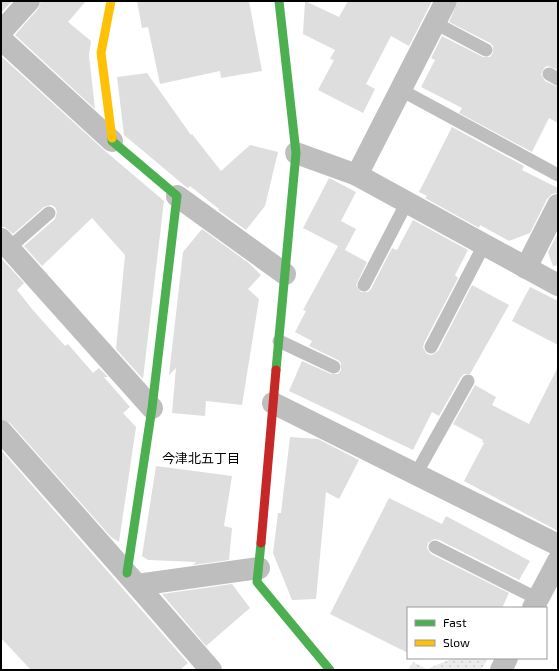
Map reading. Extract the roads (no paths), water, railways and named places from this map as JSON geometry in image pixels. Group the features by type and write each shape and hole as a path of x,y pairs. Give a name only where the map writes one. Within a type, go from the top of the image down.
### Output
{"street":[{"path":"1,32 29,1"},
{"path":"112,1 101,53 112,141"},
{"path":"279,1 296,153 272,403 257,582 330,670"},
{"path":"357,175 446,1"},
{"path":"1,39 112,141 177,196 285,274"},
{"path":"296,153 357,175 558,285"},
{"path":"132,579 177,196"},
{"path":"526,268 558,205"},
{"path":"5,243 152,408"},
{"path":"272,403 558,545"},
{"path":"1,431 211,670"},
{"path":"536,603 558,562"},
{"path":"132,579 259,568"},
{"path":"501,670 506,659"}],"lane":[{"path":"435,23 486,50"},
{"path":"401,90 558,175"},
{"path":"364,285 407,202"},
{"path":"5,243 49,213"},
{"path":"431,347 484,245"},
{"path":"279,341 334,367"},
{"path":"416,474 468,381"},
{"path":"435,547 536,603"}],"district":[{"name":"今津北五丁目","path":"201,458"}]}
